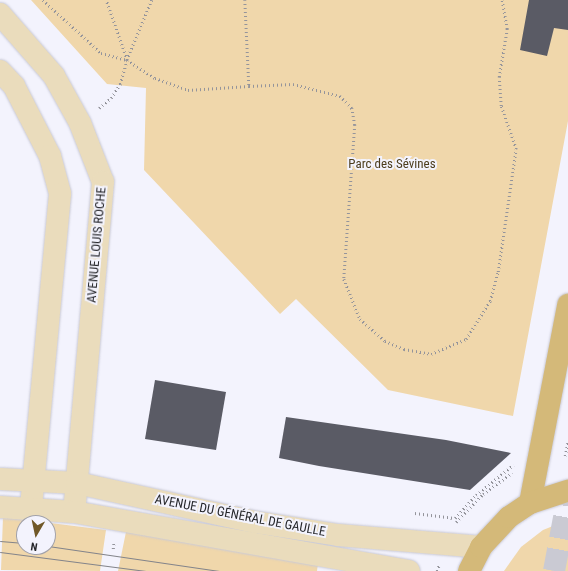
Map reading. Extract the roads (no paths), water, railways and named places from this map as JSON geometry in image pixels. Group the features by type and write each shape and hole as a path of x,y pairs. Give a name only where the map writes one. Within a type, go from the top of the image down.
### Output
{"main road":[{"name":"AVENUE LOUIS ROCHE","path":"0,14 54,76 80,123 103,182 74,512"},
{"path":"0,70 14,86 50,156 60,194 31,508"},
{"path":"530,503 568,305"},
{"name":"AVENUE DU GÉNÉRAL DE GAULLE","path":"0,479 33,478 77,483 255,522 338,535 481,547"},
{"path":"469,571 481,547 509,517 530,503 568,491"},
{"name":"AVENUE DU GÉNÉRAL DE GAULLE","path":"0,507 74,512 409,571"}],"tunnel":[{"path":"554,571 568,496"}],"tram line":[{"path":"0,541 16,542"},
{"path":"56,547 219,571"},
{"path":"0,552 146,571"}],"park label":[{"name":"Parc des Sévines","path":"392,164"}]}
